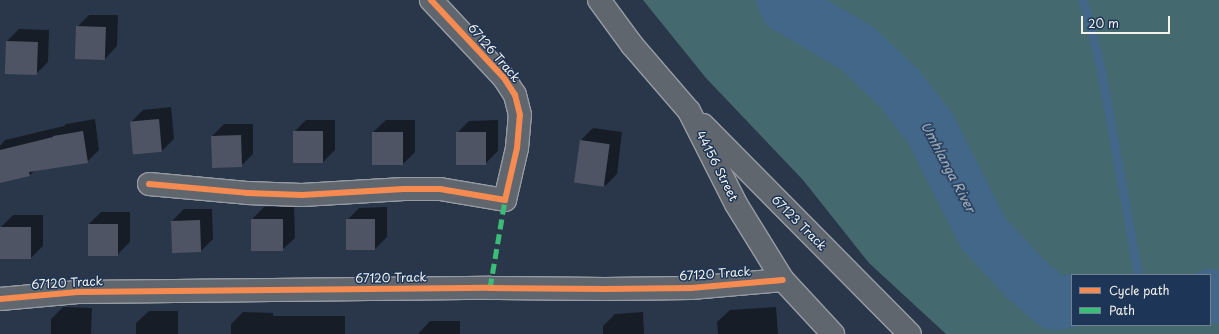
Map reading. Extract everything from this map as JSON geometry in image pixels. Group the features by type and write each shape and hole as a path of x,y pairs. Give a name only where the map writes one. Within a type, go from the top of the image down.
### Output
{"street":[{"name":"67126 Track","path":"149,184 248,193 302,195 404,189 440,189 505,200 517,148 520,115 515,95 504,78 431,0"},
{"name":"44156 Street","path":"599,0 632,45 689,111 736,204 783,280 833,334"},
{"name":"67123 Track","path":"689,111 910,334"},
{"name":"67120 Track","path":"0,299 78,292 490,288 691,288 783,280"}],"green space":[{"path":"643,0 1219,0 1219,334 946,334 869,263 803,180 706,78"}],"building":[{"path":"76,26 106,27 105,60 75,59"},
{"path":"6,41 38,42 37,75 5,74"},
{"path":"159,119 162,152 133,154 130,122"},
{"path":"83,131 88,163 29,172 30,176 0,183 0,150 53,136"},
{"path":"293,131 323,131 323,163 293,163"},
{"path":"372,132 403,132 403,165 372,165"},
{"path":"456,132 486,132 486,165 456,165"},
{"path":"241,135 242,167 212,168 211,136"},
{"path":"580,140 610,144 604,187 574,183"},
{"path":"251,219 283,219 283,251 251,251"},
{"path":"346,219 375,219 375,250 346,250"},
{"path":"200,220 201,252 172,253 171,221"},
{"path":"88,224 118,224 118,256 88,256"},
{"path":"0,227 31,227 31,259 0,259"}],"waterway":[{"name":"Umhlanga River","path":"783,0 786,6 857,48 899,88 930,128 983,233 1024,277 1054,303 1071,300"},
{"path":"1083,0 1100,65 1138,274"},
{"name":"Umhlanga River","path":"1211,295 1219,297"}],"marked path":[{"path":"490,288 505,200"}],"cycle path":[{"path":"149,184 247,193 302,195 404,189 440,189 505,200 517,148 520,115 515,95 504,78 431,0"},
{"path":"0,299 78,292 490,288 691,288 783,280"}]}
